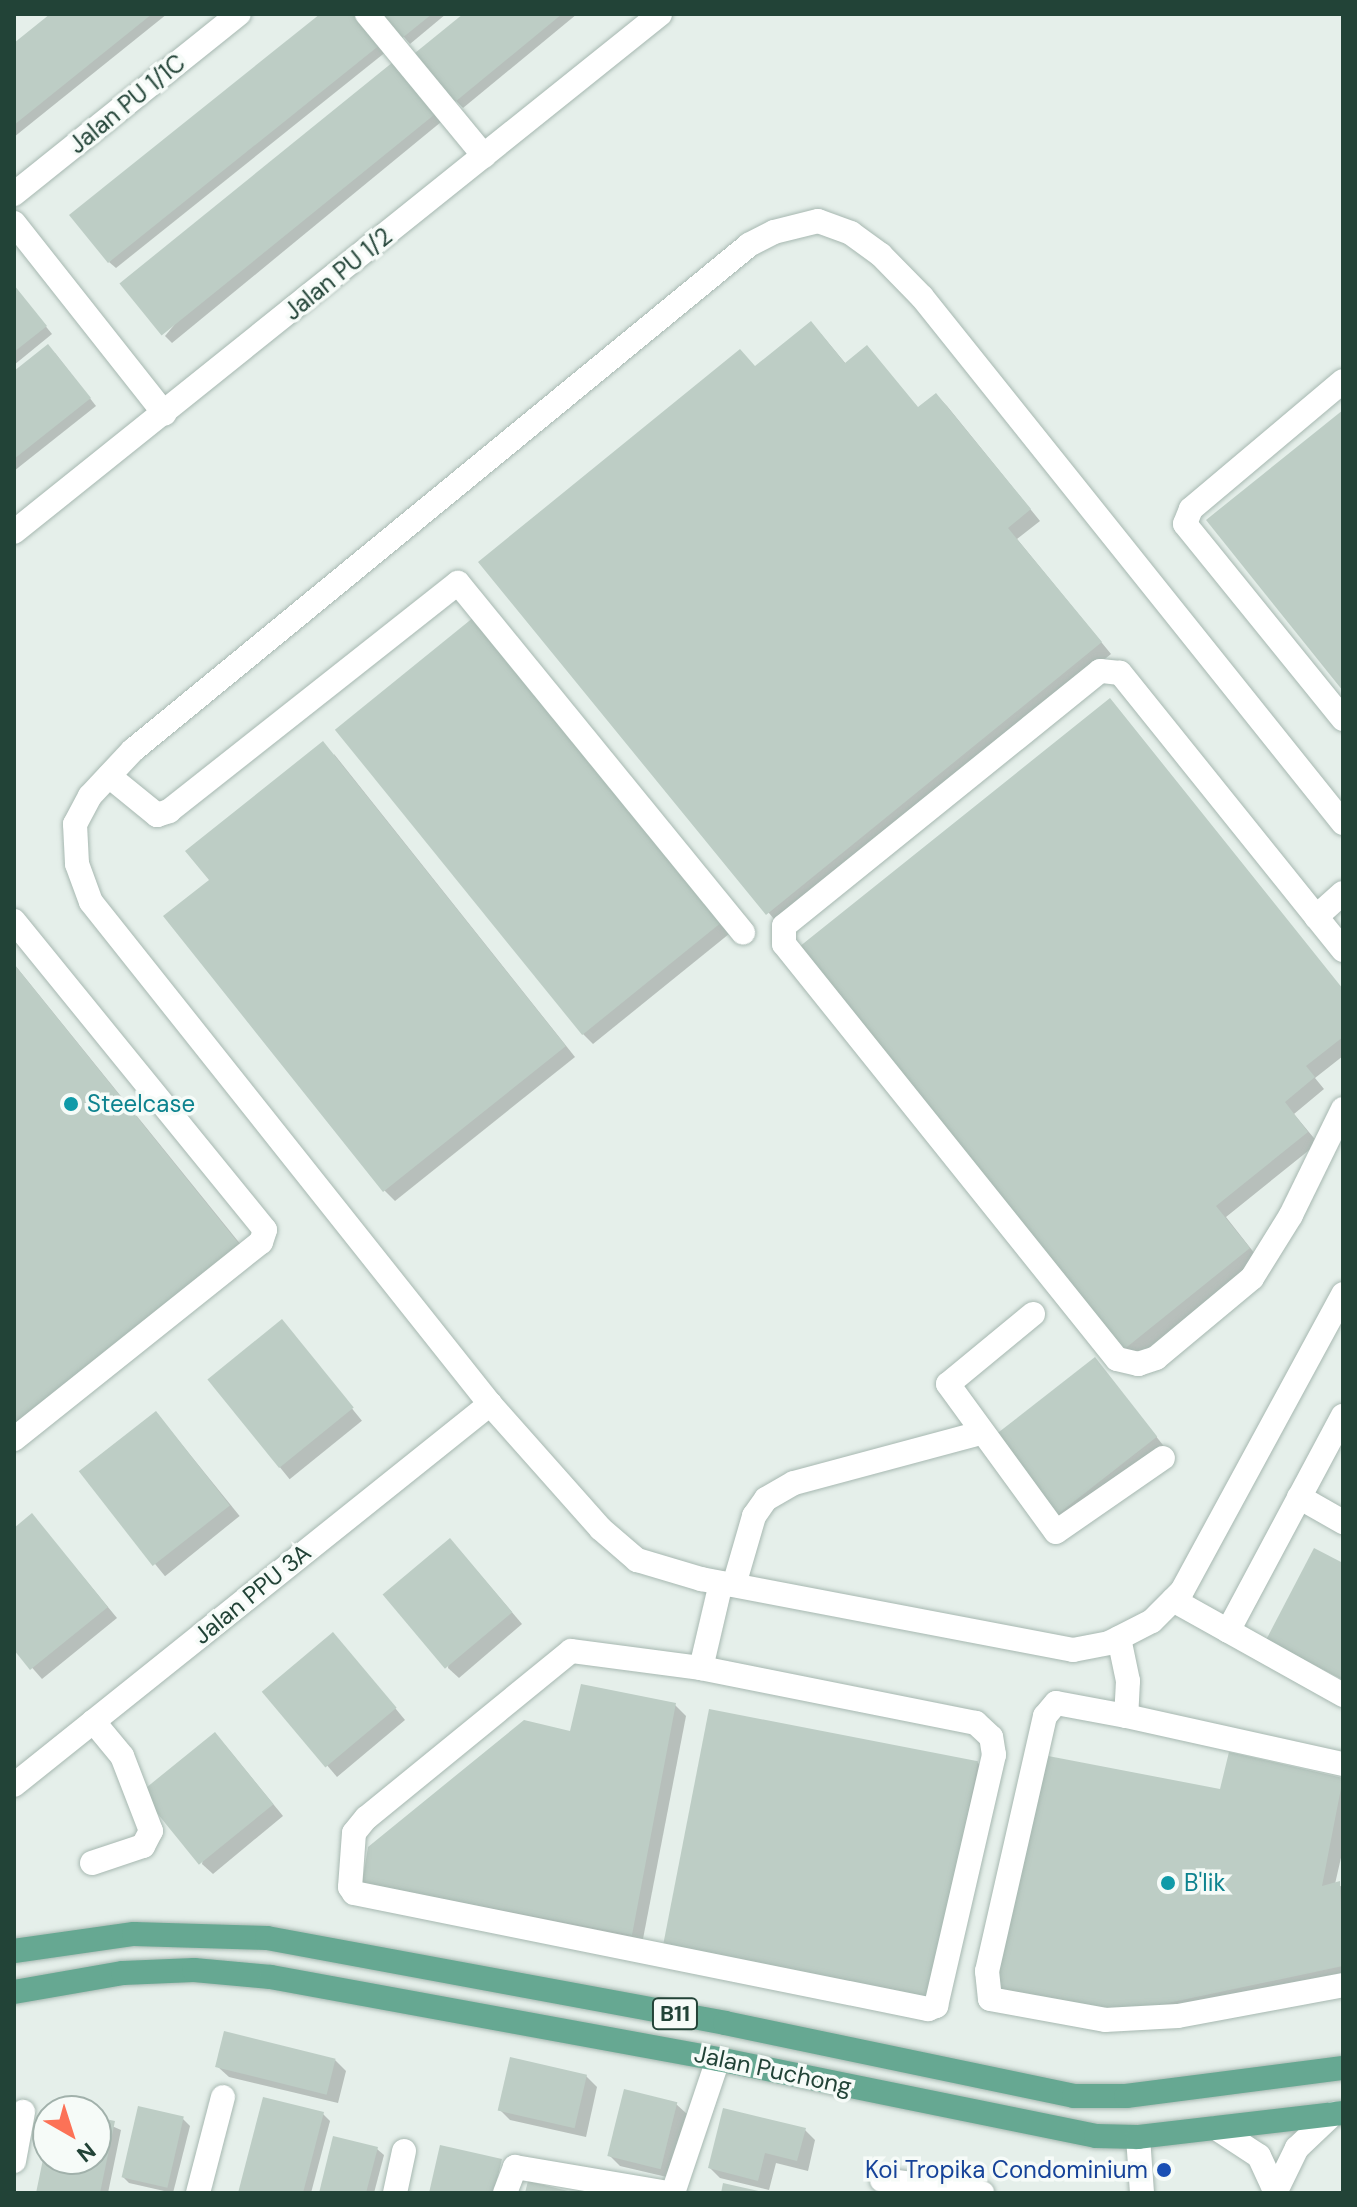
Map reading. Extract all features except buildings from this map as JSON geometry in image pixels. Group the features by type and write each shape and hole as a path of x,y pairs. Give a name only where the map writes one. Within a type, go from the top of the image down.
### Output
{"main road":[{"name":"Jalan Puchong","path":"14,1951 134,1934 267,1938 725,2023 1074,2096 1126,2096 1340,2068"},
{"name":"Jalan Puchong","path":"14,1992 123,1973 194,1970 271,1977 718,2059 1061,2130 1138,2137 1338,2113"}],"street":[{"name":"Jalan PU 1/1C","path":"14,194 239,14"},
{"path":"367,14 484,156"},
{"name":"Jalan PU 1/2","path":"14,532 165,414 660,14"},
{"path":"1343,823 922,297 881,255 851,233 818,221 774,232 749,245 133,750 109,776 75,824 77,864 91,902 490,1404 601,1529 637,1560 728,1584 1073,1650 1119,1638 1152,1621 1173,1600 1218,1528 1343,1294"},
{"path":"14,223 165,414"},
{"path":"1343,381 1191,509 1185,524 1343,719"},
{"path":"109,776 157,815 169,811 458,583 743,933"},
{"path":"1343,950 1120,673 1100,671 801,908 784,926 784,944 1117,1359 1138,1364 1156,1358 1252,1278 1291,1215 1343,1109"},
{"path":"1316,917 1343,893"},
{"path":"14,921 265,1230 261,1242 14,1439"},
{"path":"1033,1314 949,1381 980,1433 1056,1532 1163,1458"},
{"name":"Jalan PPU 3A","path":"14,1785 490,1404"},
{"path":"1228,1631 1343,1416"},
{"path":"701,1668 754,1516 766,1499 794,1483 980,1433"},
{"path":"1299,1497 1343,1522"},
{"path":"1173,1600 1343,1695"},
{"path":"1119,1638 1128,1681 1126,1716"},
{"path":"571,1651 701,1668 976,1723 991,1737 994,1755 936,2006 928,2009 354,1893 350,1887 354,1833 366,1818 571,1651"},
{"path":"1343,1764 1056,1703 1045,1716 987,1971 990,1999 1105,2020 1178,2016 1343,1985"},
{"path":"92,1863 143,1846 151,1831 122,1756 93,1721"},
{"path":"505,2193 515,2167 670,2193 718,2059"},
{"path":"198,2193 223,2097"},
{"path":"14,2161 23,2112"},
{"path":"1276,2192 1297,2148 1338,2113"},
{"path":"1216,2128 1259,2156 1276,2192"},
{"path":"1138,2137 1142,2193"},
{"path":"395,2193 404,2151"},
{"path":"882,2180 982,2193"}],"place":[{"name":"Steelcase","path":"71,1104"},
{"name":"B'lik","path":"1168,1883"},
{"name":"Koi Tropika Condominium","path":"1164,2170"}]}
